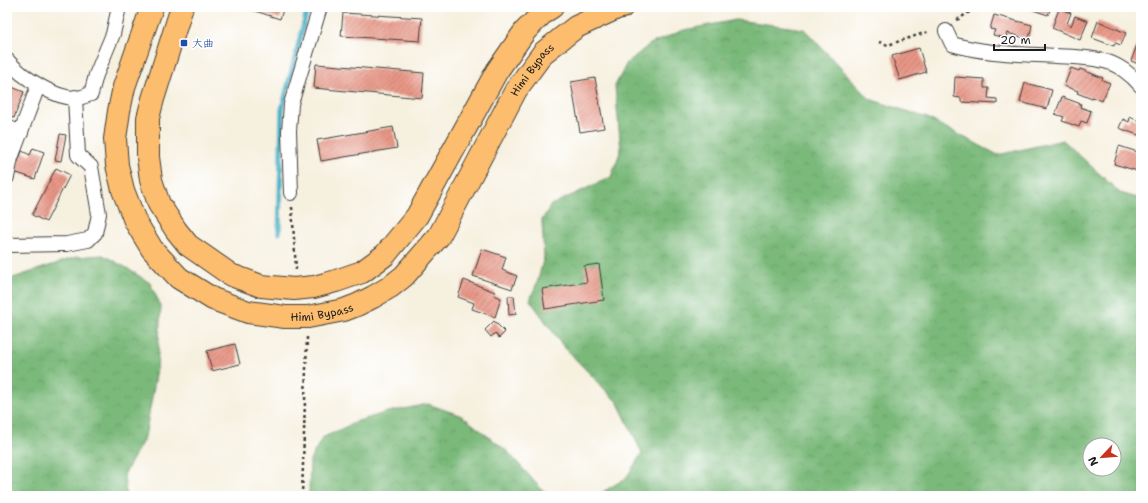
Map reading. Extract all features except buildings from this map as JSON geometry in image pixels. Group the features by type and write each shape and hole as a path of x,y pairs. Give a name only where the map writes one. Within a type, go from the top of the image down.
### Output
{"highway":[{"name":"Himi Bypass","path":"152,7 124,88 119,111 116,140 117,165 123,190 135,221 152,249 179,278 213,299 248,312 285,317 308,318 344,310 373,297 390,287 404,276 439,236 516,90 543,53 576,27 622,7"},
{"path":"182,7 148,118 148,157 151,180 159,204 188,245 231,275 261,286 294,289 321,285 362,272 386,255 417,216 497,71 525,31 544,12 552,7"}],"street":[{"path":"7,60 11,65 38,86 60,96 80,98 90,94 113,34 119,7"},
{"path":"291,194 289,131 291,104 320,7"},
{"path":"946,30 952,44 972,50 1073,57 1104,61 1117,66 1137,81 1141,86"},
{"path":"7,177 11,158 38,86"},
{"path":"7,245 67,244 88,240 95,233 99,214 91,167 78,155 75,97"},
{"path":"7,127 21,133"}],"path":[{"path":"879,42 888,46 937,29 946,30 958,19 971,11 991,7"},
{"path":"291,194 296,270"},
{"path":"288,269 296,270 302,268"},
{"path":"302,496 308,318"}],"green space":[{"path":"736,20 804,29 870,99 927,118 998,155 1063,140 1120,193 1141,199 1141,496 596,496 626,478 642,453 618,403 563,346 530,300 538,280 544,257 542,220 551,205 611,177 621,150 615,86 627,63 650,44 684,30"},
{"path":"103,255 150,283 161,306 157,369 145,437 124,475 126,496 7,496 7,280 76,257"},
{"path":"428,404 462,416 507,451 542,490 553,496 309,496 310,460 322,438 358,421 388,412"}],"waterway":[{"path":"279,233 282,109 308,7"}],"place":[{"name":"大曲","path":"184,43"}]}
